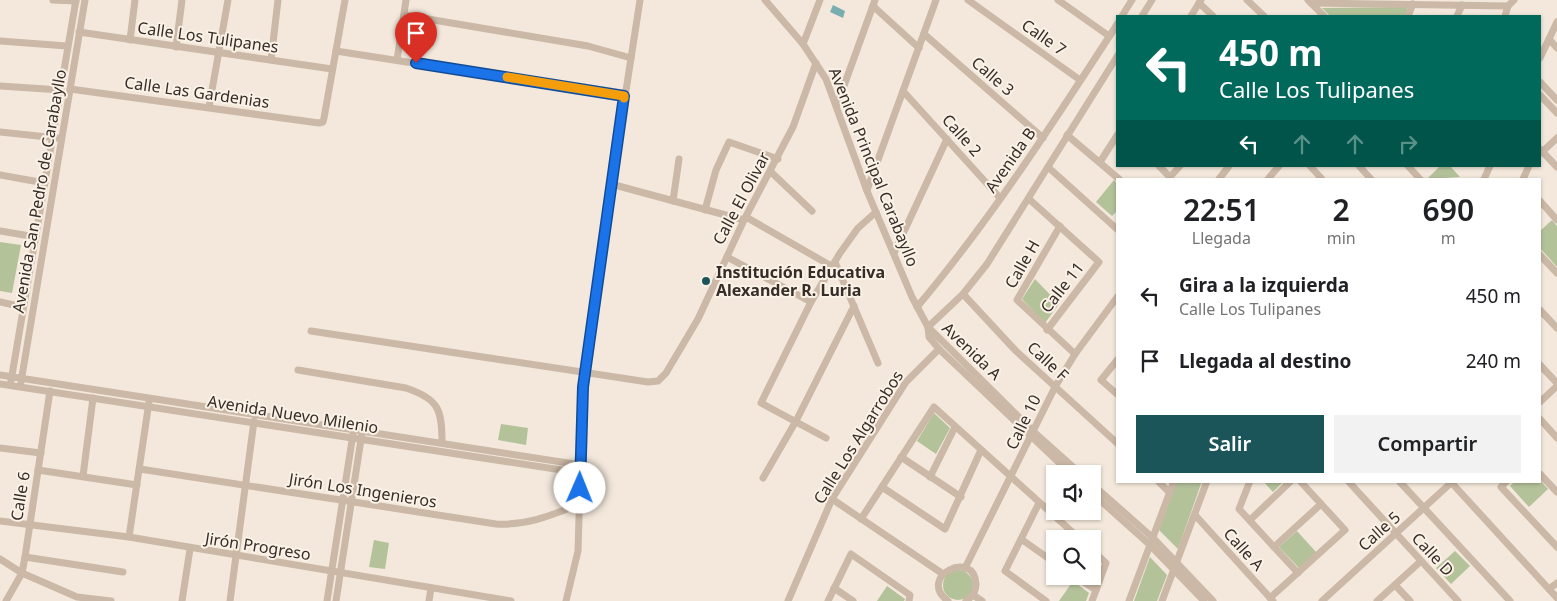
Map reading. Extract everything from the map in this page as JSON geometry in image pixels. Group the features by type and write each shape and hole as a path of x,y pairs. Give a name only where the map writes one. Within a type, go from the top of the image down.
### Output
{"street":[{"path":"53,0 76,1"},
{"name":"Avenida San Pedro de Carabayllo","path":"20,387 85,0"},
{"path":"130,40 135,0"},
{"path":"176,46 182,0"},
{"path":"209,107 228,0"},
{"path":"271,60 278,0"},
{"path":"332,69 345,0"},
{"path":"397,60 406,0"},
{"path":"566,601 578,551 582,401 585,373 611,184 640,0"},
{"name":"Avenida Principal Carabayllo","path":"765,0 803,44 816,63 837,106 867,191 917,307 928,327"},
{"path":"803,44 820,0"},
{"path":"867,191 936,0"},
{"name":"Calle 7","path":"968,0 1080,80"},
{"path":"1058,0 1109,36"},
{"path":"1123,15 1132,0"},
{"path":"1143,15 1152,0"},
{"path":"1247,0 1263,15"},
{"path":"1505,15 1508,6 1514,0"},
{"name":"Avenida San Pedro de Carabayllo","path":"10,386 76,1"},
{"path":"1192,15 1200,1 1213,15"},
{"path":"1310,2 1413,4 1450,2 1462,5 1508,6"},
{"path":"1310,2 1323,15"},
{"path":"837,106 874,3 919,48"},
{"path":"1408,15 1413,4"},
{"path":"1457,15 1462,5"},
{"path":"404,15 588,46 631,58"},
{"path":"1541,56 1557,22"},
{"name":"Avenida B","path":"917,307 1043,138 1116,26"},
{"name":"Calle Los Tulipanes","path":"79,32 332,69"},
{"name":"Calle 3","path":"924,34 1043,138"},
{"path":"1548,39 1557,48"},
{"path":"0,41 68,46"},
{"path":"336,51 624,96"},
{"name":"Avenida B","path":"928,327 963,294 987,264 1116,58"},
{"name":"Calle El Olivar","path":"585,373 648,382 658,381 666,373 698,319 745,219 778,159 793,127 816,63"},
{"name":"Calle Las Gardenias","path":"70,89 209,107 319,124 324,118 332,69"},
{"path":"1541,83 1557,100"},
{"path":"0,86 61,90"},
{"name":"Calle 2","path":"903,91 1000,198"},
{"path":"1541,96 1557,113"},
{"path":"0,132 62,139"},
{"path":"1067,135 1118,178"},
{"path":"1100,162 1116,137"},
{"path":"1557,138 1541,151 1557,167"},
{"path":"894,253 947,140"},
{"path":"705,210 716,170 729,142 778,159"},
{"path":"672,201 679,159"},
{"path":"1048,167 1116,228"},
{"path":"1160,167 1170,177 1179,167"},
{"path":"1220,178 1228,167"},
{"path":"1270,178 1278,167"},
{"path":"1311,167 1321,178"},
{"path":"1361,167 1370,178"},
{"path":"1409,167 1417,178"},
{"path":"771,172 812,211"},
{"path":"0,175 45,183"},
{"path":"611,184 745,219 834,264 878,363"},
{"path":"1028,199 1060,226"},
{"path":"1541,202 1557,220"},
{"path":"826,438 760,403 811,302 834,264 858,228 876,212"},
{"name":"Calle 11","path":"1046,330 1099,262 1060,226"},
{"name":"Calle H","path":"1060,226 1016,300 1046,330 1075,354"},
{"path":"0,231 36,237"},
{"path":"1541,256 1557,274"},
{"path":"727,257 811,302"},
{"name":"Calle F","path":"963,294 1011,345 1116,442"},
{"name":"Calle 10","path":"965,568 1055,387 1075,354 1116,299"},
{"path":"0,302 23,307"},
{"path":"763,478 796,421 854,306"},
{"path":"1541,311 1557,328"},
{"name":"Avenida A","path":"928,327 930,337 939,349 1032,434 1070,465"},
{"name":"Avenida A","path":"928,327 1032,434 1038,445 1061,465"},
{"path":"311,331 585,373"},
{"name":"Calle Los Algarrobos","path":"788,601 832,499 906,382 939,349"},
{"path":"1116,361 1101,380 1116,393"},
{"path":"1541,366 1557,385 1541,401"},
{"path":"298,370 406,388 423,394 435,406 442,417 442,442"},
{"name":"Avenida Nuevo Milenio","path":"0,375 442,442 581,469"},
{"name":"Avenida Nuevo Milenio","path":"0,384 581,469"},
{"name":"Calle 6","path":"6,601 22,573 50,392"},
{"path":"129,537 150,397"},
{"path":"84,476 93,398"},
{"path":"861,519 934,407 1070,530"},
{"path":"1541,420 1557,438"},
{"path":"230,601 254,421"},
{"path":"930,477 955,427"},
{"path":"327,601 353,428"},
{"path":"336,601 362,430"},
{"path":"1026,448 1038,445"},
{"path":"0,448 41,452"},
{"path":"882,487 942,529 946,527 981,450"},
{"path":"901,457 960,497"},
{"name":"Jirón Los Ingenieros","path":"140,469 342,502 513,525 545,518 580,504"},
{"path":"38,470 137,485"},
{"path":"1541,475 1557,492"},
{"path":"1160,483 1169,492"},
{"path":"1129,601 1173,483"},
{"path":"1162,601 1206,483"},
{"path":"1249,483 1240,509 1298,573"},
{"path":"1250,520 1288,483"},
{"path":"1272,599 1345,530 1302,483"},
{"name":"Calle D","path":"1350,483 1458,601"},
{"path":"1402,483 1510,601"},
{"name":"Calle 5","path":"1322,601 1451,483"},
{"path":"1453,483 1557,598"},
{"path":"1505,483 1502,486 1557,547"},
{"path":"1101,493 1213,601"},
{"path":"832,499 942,574"},
{"path":"1101,500 1151,542"},
{"path":"1039,503 1005,571 1006,574 1046,601"},
{"path":"1274,546 1321,504"},
{"name":"Calle A","path":"1195,515 1272,599"},
{"name":"Jirón Progreso","path":"0,521 129,537 190,549 511,601"},
{"path":"1021,539 1046,557"},
{"path":"182,601 190,549"},
{"path":"828,601 851,554 910,595 910,600"},
{"path":"25,557 124,572"},
{"path":"1101,558 1106,565 1101,578"},
{"path":"0,559 22,573 76,599 111,601"},
{"path":"1377,601 1421,561"},
{"path":"1175,565 1204,601"},
{"path":"948,601 939,586 942,574 953,567 965,568 974,577 976,589 973,595 966,601"},
{"path":"1549,590 1557,583"},
{"path":"1088,585 1096,590"},
{"path":"1092,601 1098,585"},
{"path":"1395,585 1410,601"},
{"path":"429,601 431,588"},
{"path":"834,588 853,601"},
{"path":"973,595 982,601"}],"green space":[{"path":"1405,7 1408,9 1405,15 1329,15 1322,8"},
{"path":"1439,167 1451,167 1460,177 1444,178 1428,178"},
{"path":"1114,180 1116,183 1116,212 1112,216 1096,202"},
{"path":"1552,220 1557,226 1557,267 1541,249 1541,230"},
{"path":"0,242 21,245 12,293 0,291"},
{"path":"1035,279 1059,304 1045,323 1022,299"},
{"path":"934,413 950,428 936,454 917,441"},
{"path":"501,424 528,428 526,445 498,440"},
{"path":"1541,481 1548,489 1529,507 1510,486 1513,483 1541,483"},
{"path":"1176,483 1201,483 1178,549 1159,530"},
{"path":"1265,483 1282,483 1273,492"},
{"path":"1297,531 1316,552 1299,568 1279,547"},
{"path":"374,540 389,543 385,569 369,567"},
{"path":"1455,551 1470,566 1451,584 1436,568"},
{"path":"1150,557 1167,575 1157,601 1134,601"},
{"path":"958,570 969,574 973,585 969,596 958,600 947,596 943,585 947,574"},
{"path":"1070,585 1078,585 1089,593 1086,601 1059,601"},
{"path":"887,586 905,599 904,601 877,601"}],"water":[{"path":"833,5 845,11 843,18 830,12"}],"slow traffic":[{"path":"507,77 624,96 624,98"}],"place":[{"name":"Institución Educativa Alexander R. Luria","path":"706,281"}],"route":[{"path":"416,63 624,96 583,387 580,488"}]}
